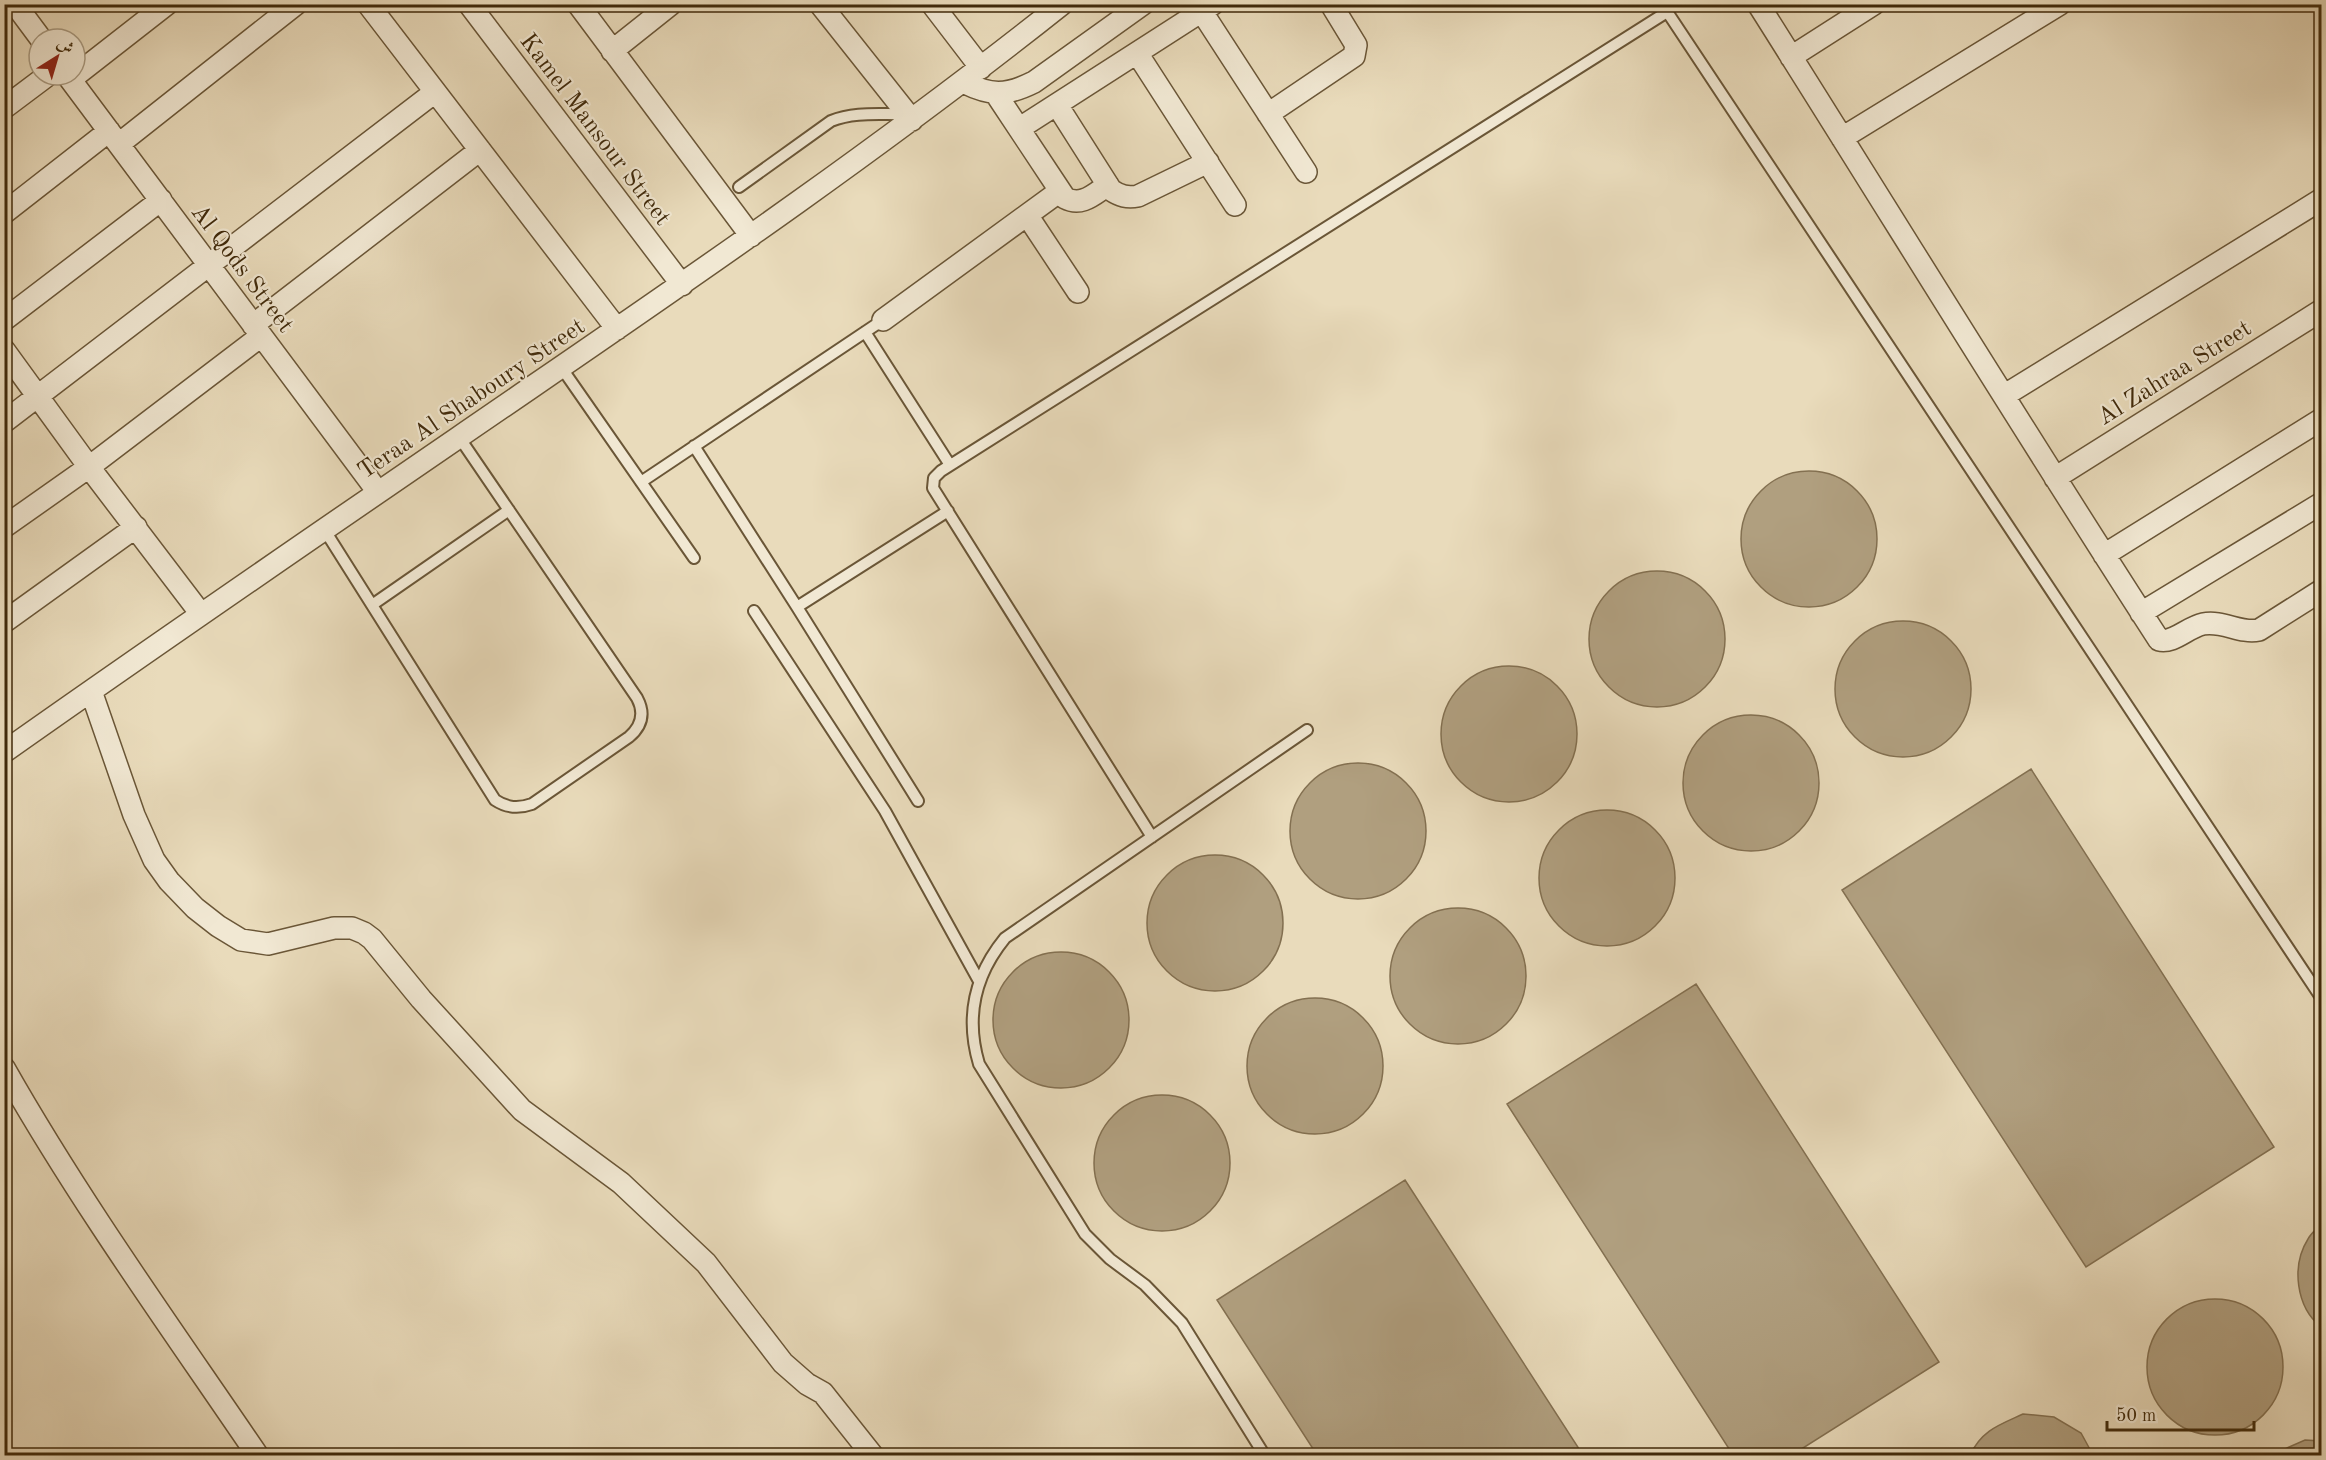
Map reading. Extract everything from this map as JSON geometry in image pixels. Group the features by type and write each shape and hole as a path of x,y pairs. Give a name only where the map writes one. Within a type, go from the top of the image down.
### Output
{"street":[{"path":"87,64 167,4"},
{"path":"4,213 114,138 296,4"},
{"path":"368,4 617,329"},
{"name":"Kamel Mansour Street","path":"469,4 682,285"},
{"path":"578,4 751,236"},
{"path":"612,51 671,4"},
{"path":"820,4 910,117"},
{"path":"932,4 981,68"},
{"name":"Teraa Al Shaboury Street","path":"4,752 324,529 682,285 910,117 963,82 981,68 1035,13 1062,4"},
{"path":"963,82 981,91 996,94 1018,90 1143,4"},
{"path":"1268,114 1354,56 1356,45 1331,4"},
{"path":"1758,4 2159,640 2163,641 2204,624 2231,625 2249,632 2259,630 2322,590"},
{"path":"1791,57 1874,4"},
{"path":"1842,138 2060,4"},
{"path":"16,7 32,27"},
{"path":"1020,128 1207,8 1268,114 1306,172"},
{"path":"1137,53 1235,205"},
{"path":"4,108 32,87"},
{"name":"Al Qods Street","path":"76,87 378,492"},
{"path":"4,422 435,92"},
{"path":"996,94 1060,191 1072,201 1080,202 1108,185"},
{"path":"1057,105 1111,190 1119,195 1138,196 1208,162"},
{"path":"4,527 89,467 480,150"},
{"path":"883,320 1060,191"},
{"path":"2005,395 2322,199"},
{"path":"4,320 161,200"},
{"path":"1027,216 1078,292"},
{"name":"Al Zahraa Street","path":"2055,478 2322,310"},
{"path":"4,350 89,467 201,614"},
{"path":"2104,555 2322,419"},
{"path":"2141,613 2322,503"},
{"path":"4,622 136,527"},
{"path":"91,691 134,815 154,860 195,908 241,940 268,944 334,928 352,928 372,939 421,999 522,1110 621,1183 706,1263 783,1363 807,1384 823,1393 873,1455"},
{"path":"4,1068 46,1140 148,1295 258,1455"}],"lane":[{"path":"1152,837 933,488 937,474 1664,8 2322,999"},
{"path":"739,187 831,121 852,115 910,117"},
{"path":"641,482 883,320"},
{"path":"865,332 950,465"},
{"path":"561,367 694,558"},
{"path":"324,529 489,794 501,804 517,808 532,804 630,737 639,726 642,712 637,698 459,437"},
{"path":"694,446 918,801"},
{"path":"372,605 509,510"},
{"path":"797,607 948,511"},
{"path":"754,611 885,811 979,981"},
{"path":"1264,1455 1182,1323 1145,1285 1110,1259 1084,1234 979,1064 974,1048 972,1023 974,998 979,981 994,951 1005,938 1307,730"}],"shaded area":[{"path":"1809,471 1835,476 1847,482 1857,491 1866,501 1872,513 1877,539 1872,565 1866,577 1857,587 1847,596 1835,602 1809,607 1783,602 1771,596 1761,587 1752,577 1746,565 1741,539 1746,513 1752,501 1761,491 1771,482 1783,476"},
{"path":"1657,571 1683,576 1695,582 1705,591 1714,601 1720,613 1725,639 1720,665 1714,677 1705,687 1695,696 1683,702 1657,707 1631,702 1619,696 1609,687 1600,677 1594,665 1589,639 1594,613 1600,601 1609,591 1619,582 1631,576"},
{"path":"1903,621 1929,626 1941,632 1951,641 1960,651 1966,663 1971,689 1966,715 1960,727 1951,737 1941,746 1929,752 1903,757 1877,752 1865,746 1855,737 1846,727 1840,715 1835,689 1840,663 1846,651 1855,641 1865,632 1877,626"},
{"path":"1509,666 1535,671 1547,677 1557,686 1566,696 1572,708 1577,734 1572,760 1566,772 1557,782 1547,791 1535,797 1509,802 1483,797 1471,791 1461,782 1452,772 1446,760 1441,734 1446,708 1452,696 1461,686 1471,677 1483,671"},
{"path":"1751,715 1777,720 1789,726 1799,735 1808,745 1814,757 1819,783 1814,809 1808,821 1799,831 1789,840 1777,846 1751,851 1725,846 1713,840 1703,831 1694,821 1688,809 1683,783 1688,757 1694,745 1703,735 1713,726 1725,720"},
{"path":"1358,763 1384,768 1396,774 1406,783 1415,793 1421,805 1426,831 1421,857 1415,869 1406,879 1396,888 1384,894 1358,899 1332,894 1320,888 1310,879 1301,869 1295,857 1290,831 1295,805 1301,793 1310,783 1320,774 1332,768"},
{"path":"2031,769 2274,1147 2086,1267 1842,890"},
{"path":"1607,810 1633,815 1645,821 1655,830 1664,840 1670,852 1675,878 1670,904 1664,916 1655,926 1645,935 1633,941 1607,946 1581,941 1569,935 1559,926 1550,916 1544,904 1539,878 1544,852 1550,840 1559,830 1569,821 1581,815"},
{"path":"1215,855 1241,860 1253,866 1263,875 1272,885 1278,897 1283,923 1278,949 1272,961 1263,971 1253,980 1241,986 1215,991 1189,986 1177,980 1167,971 1158,961 1152,949 1147,923 1152,897 1158,885 1167,875 1177,866 1189,860"},
{"path":"1458,908 1484,913 1496,919 1506,928 1515,938 1521,950 1526,976 1521,1002 1515,1014 1506,1024 1496,1033 1484,1039 1458,1044 1432,1039 1420,1033 1410,1024 1401,1014 1395,1002 1390,976 1395,950 1401,938 1410,928 1420,919 1432,913"},
{"path":"1061,952 1087,957 1099,963 1109,972 1118,982 1124,994 1129,1020 1124,1046 1118,1058 1109,1068 1099,1077 1087,1083 1061,1088 1035,1083 1023,1077 1013,1068 1004,1058 998,1046 993,1020 998,994 1004,982 1013,972 1023,963 1035,957"},
{"path":"1696,984 1939,1362 1792,1455 1733,1455 1507,1104"},
{"path":"1315,998 1341,1003 1353,1009 1363,1018 1372,1028 1378,1040 1383,1066 1378,1092 1372,1104 1363,1114 1353,1123 1341,1129 1315,1134 1289,1129 1277,1123 1267,1114 1258,1104 1252,1092 1247,1066 1252,1040 1258,1028 1267,1018 1277,1009 1289,1003"},
{"path":"1162,1095 1188,1100 1200,1106 1210,1115 1219,1125 1225,1137 1230,1163 1225,1189 1219,1201 1210,1211 1200,1220 1188,1226 1162,1231 1136,1226 1124,1220 1114,1211 1105,1201 1099,1189 1094,1163 1099,1137 1105,1125 1114,1115 1124,1106 1136,1100"},
{"path":"1405,1180 1583,1455 1317,1455 1217,1300"},
{"path":"2321,1224 2321,1327 2306,1309 2301,1297 2298,1273 2299,1261 2309,1237"},
{"path":"2215,1299 2241,1304 2253,1310 2263,1319 2272,1329 2278,1341 2283,1367 2278,1393 2272,1405 2263,1415 2253,1424 2241,1430 2215,1435 2189,1430 2177,1424 2167,1415 2158,1405 2152,1393 2147,1367 2152,1341 2158,1329 2167,1319 2177,1310 2189,1304"},
{"path":"2023,1414 2054,1417 2081,1433 2093,1455 1970,1455 1986,1434"},
{"path":"2305,1440 2321,1441 2321,1455 2271,1455"}]}
